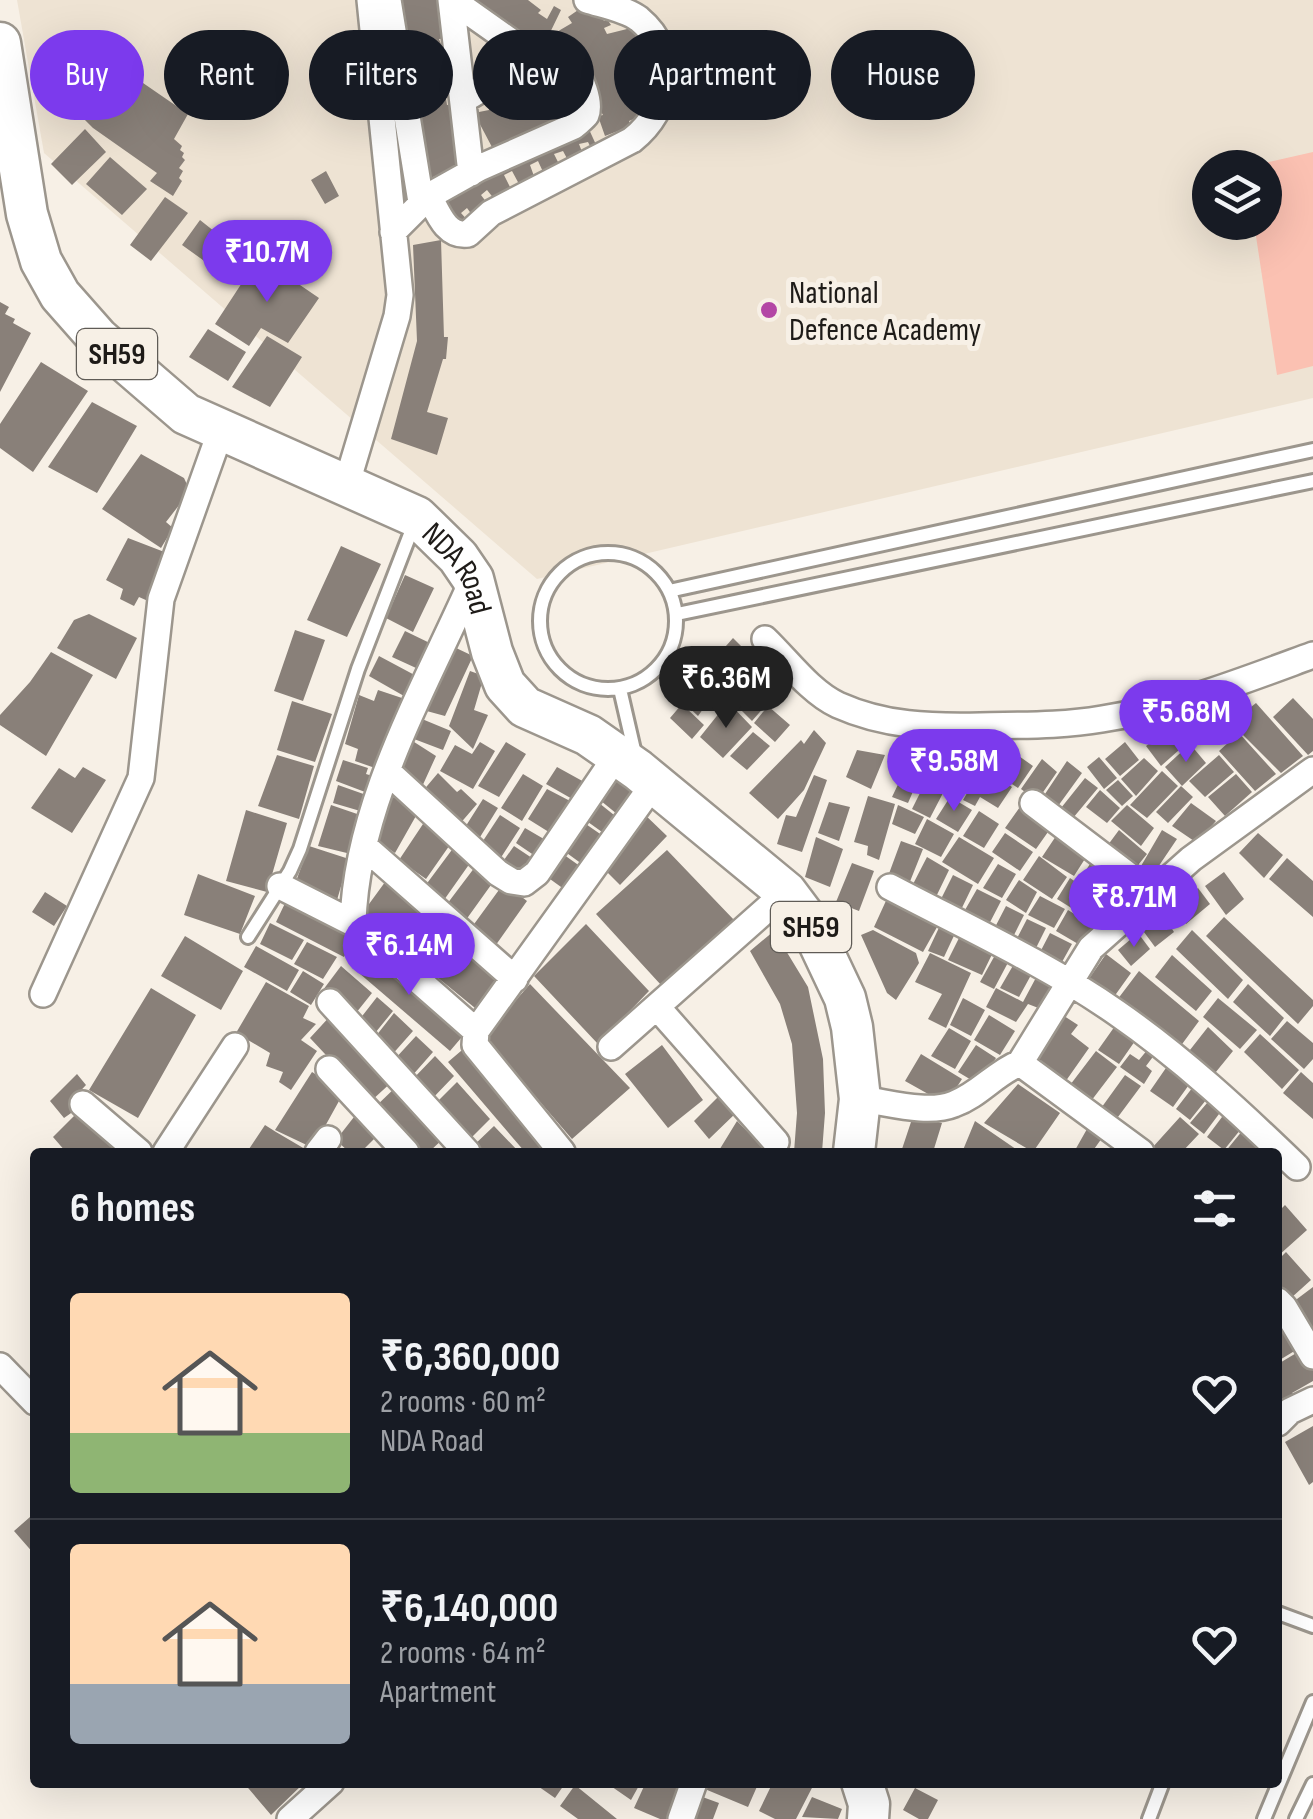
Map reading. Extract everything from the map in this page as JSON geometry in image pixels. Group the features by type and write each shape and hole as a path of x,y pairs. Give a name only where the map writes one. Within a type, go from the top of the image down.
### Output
{"main road":[{"name":"NDA Road","path":"0,43 27,214 41,261 60,296 98,338 186,414 416,517 458,557 473,579 505,685 526,707 588,735 637,769 786,892 810,924 845,998 860,1099 854,1148"},
{"path":"864,1788 870,1804 868,1819"}],"street":[{"path":"346,486 400,295 370,0"},
{"path":"388,0 425,199 454,234 468,234 490,213 606,154 644,130 665,96 663,54 652,33 635,16 587,0"},
{"path":"452,0 471,173"},
{"path":"452,0 494,30"},
{"path":"462,100 473,94"},
{"path":"393,232 425,199 581,120"},
{"path":"588,120 606,154"},
{"path":"43,994 142,778 160,599 221,430"},
{"path":"354,924 354,897 387,771 473,579"},
{"path":"765,639 836,704 882,720 927,727 1064,724 1106,719 1228,686 1313,655"},
{"path":"387,771 498,873 524,883 637,769"},
{"path":"559,1148 476,1045 476,1031 624,821 637,769"},
{"path":"860,1099 922,1107 952,1106 1002,1070 1020,1063 1091,948 1192,860 1313,770"},
{"path":"1033,804 1153,894"},
{"path":"365,847 515,979"},
{"path":"280,886 354,924 476,1031"},
{"path":"890,887 1114,1011 1169,1052 1276,1148"},
{"path":"611,1048 786,892"},
{"path":"330,1002 462,1148"},
{"path":"657,1008 776,1142"},
{"path":"169,1148 234,1046"},
{"path":"1020,1063 1137,1148"},
{"path":"329,1068 402,1148"},
{"path":"83,1104 133,1148"},
{"path":"1282,1154 1297,1167"},
{"path":"1282,1305 1313,1356"},
{"path":"0,1366 30,1397"},
{"path":"1282,1418 1313,1400"},
{"path":"290,1819 324,1788"},
{"path":"680,1819 692,1788"}],"lane":[{"path":"669,590 1313,450"},
{"path":"677,614 1313,481"},
{"path":"248,937 300,849 358,669 416,517"},
{"path":"612,553 635,558 655,571 669,590 677,614 668,653 656,670 639,682 620,689 579,684 560,670 546,651 540,628 542,605 552,583 568,566 589,556 612,553"},
{"path":"620,689 637,769"},
{"path":"1282,1615 1313,1626"},
{"path":"1282,1776 1313,1702"},
{"path":"1296,1819 1310,1800 1313,1784"},
{"path":"1148,1819 1161,1788"},
{"path":"1264,1819 1277,1788"}],"shaded area":[{"name":"National Defence Academy","path":"17,0 1313,0 1313,398 537,579 44,153 38,120 144,120 144,30 30,30 30,74"},
{"path":"1313,152 1313,366 1277,375 1257,240 1282,240 1282,159"}],"building":[{"path":"396,0 449,0 450,9 438,10 448,30 400,30"},
{"path":"466,0 528,0 547,19 554,6 561,10 551,30 507,30"},
{"path":"597,7 604,21 607,19 611,25 604,28 607,34 614,32 614,120 631,120 631,126 605,136 598,116 603,115 594,100 594,30 560,30 572,23 568,17 581,8 584,14"},
{"path":"144,84 164,97 164,120 185,120 174,139 182,146 185,160 179,168 183,171 179,178 182,181 173,196 150,181 157,173 85,120 144,120"},
{"path":"454,104 461,137 453,138 454,149 464,147 464,172 420,179 412,120 453,120"},
{"path":"478,120 578,120 493,149"},
{"path":"587,125 598,149 593,152 588,142 579,144 584,157 570,164 563,151 554,154 560,166 544,174 538,161 530,165 535,179 519,184 512,171 504,175 512,191 495,200 487,190 481,195 490,207 475,219 467,208 461,213 470,223 460,232 439,207 471,177"},
{"path":"85,129 106,152 72,185 51,164"},
{"path":"110,157 147,189 122,215 86,184"},
{"path":"326,171 339,196 325,204 311,180"},
{"path":"165,197 188,213 151,261 130,245"},
{"path":"200,220 244,255 228,278 182,245"},
{"path":"441,240 444,337 448,337 446,359 427,412 448,418 437,455 391,439 417,341 413,245"},
{"path":"259,257 319,298 288,343 261,328 249,346 215,324"},
{"path":"0,302 9,307 5,314 15,319 13,323 31,333 0,392"},
{"path":"208,329 246,352 228,381 189,357"},
{"path":"267,336 302,357 270,407 232,387"},
{"path":"41,362 88,391 33,472 0,448 0,424"},
{"path":"92,402 137,426 97,493 48,467"},
{"path":"141,454 184,478 190,491 166,522 173,528 161,548 102,509"},
{"path":"128,538 167,553 148,601 139,597 134,606 120,599 123,589 106,580"},
{"path":"341,546 381,564 347,637 307,620"},
{"path":"405,575 434,588 413,632 386,618"},
{"path":"89,614 137,638 116,679 57,648 74,620"},
{"path":"295,630 325,640 303,701 274,691"},
{"path":"405,631 438,647 427,673 392,657"},
{"path":"733,638 750,655 728,679 711,663"},
{"path":"454,647 473,656 445,716 423,710"},
{"path":"51,652 93,675 46,756 0,725 0,715"},
{"path":"379,656 422,679 411,700 369,676"},
{"path":"761,665 786,690 772,707 746,682"},
{"path":"470,671 484,676 474,710 488,715 473,749 449,726"},
{"path":"694,682 711,698 698,716 679,698"},
{"path":"744,684 766,705 752,721 731,700"},
{"path":"378,690 405,699 375,768 355,761 358,749 345,744 359,695 374,701"},
{"path":"1293,698 1313,719 1313,751 1308,755 1273,717"},
{"path":"292,701 332,714 315,762 277,750"},
{"path":"728,702 752,727 723,758 700,737"},
{"path":"1256,703 1303,756 1281,773 1231,723"},
{"path":"682,704 704,725 692,739 670,718"},
{"path":"768,706 790,725 775,742 754,723"},
{"path":"422,719 451,731 443,750 414,739"},
{"path":"1174,725 1188,742 1161,766 1146,746"},
{"path":"814,730 826,743 804,790 778,819 749,793 801,740 804,744"},
{"path":"753,732 770,746 747,770 730,756"},
{"path":"1239,733 1276,774 1255,791 1219,751"},
{"path":"411,740 436,756 421,789 394,771"},
{"path":"480,742 495,751 473,789 440,771 455,745 472,754"},
{"path":"506,742 526,754 499,797 478,786"},
{"path":"1125,742 1139,760 1120,776 1105,759"},
{"path":"1190,744 1206,763 1182,786 1165,767"},
{"path":"857,750 885,755 871,789 846,777"},
{"path":"930,753 974,772 962,798 919,778"},
{"path":"1016,754 1033,766 1018,788 1001,777"},
{"path":"277,755 314,766 299,819 258,806"},
{"path":"1219,755 1234,772 1205,797 1189,781"},
{"path":"1099,757 1117,778 1104,789 1087,767"},
{"path":"1144,758 1158,771 1136,796 1121,779"},
{"path":"1042,759 1057,772 1037,801 1021,789"},
{"path":"343,760 368,768 366,774 379,778 373,795 336,781"},
{"path":"1067,761 1082,773 1053,813 1039,803"},
{"path":"983,766 1012,787 998,808 980,797 975,806 963,800"},
{"path":"83,767 106,780 72,833 31,808 59,768 75,778"},
{"path":"557,767 586,783 574,800 546,784"},
{"path":"1162,771 1178,786 1147,818 1130,805"},
{"path":"438,773 457,792 461,789 477,804 458,826 422,792"},
{"path":"611,773 634,790 617,814 595,796"},
{"path":"523,774 543,786 522,821 501,808"},
{"path":"903,774 918,780 908,803 892,797"},
{"path":"1236,774 1252,792 1225,816 1208,797"},
{"path":"814,775 827,780 802,852 777,844 786,815 796,817"},
{"path":"1085,778 1098,788 1073,818 1061,808"},
{"path":"1118,780 1133,796 1122,806 1106,790"},
{"path":"394,783 421,807 395,853 373,838"},
{"path":"338,785 372,797 367,813 333,803"},
{"path":"924,785 943,793 930,818 912,809"},
{"path":"1181,786 1193,797 1168,823 1156,812"},
{"path":"547,789 572,802 552,834 528,819"},
{"path":"1100,790 1120,808 1107,823 1086,807"},
{"path":"868,796 895,804 879,860 867,855 868,846 854,842"},
{"path":"950,797 972,810 958,832 936,819"},
{"path":"483,799 498,808 477,842 462,832"},
{"path":"594,799 614,815 602,832 581,817"},
{"path":"1025,800 1055,822 1036,849 1005,828"},
{"path":"829,802 850,807 839,841 818,833"},
{"path":"1191,803 1216,821 1197,843 1172,826"},
{"path":"331,805 363,816 351,854 318,846"},
{"path":"898,805 924,817 915,834 892,824"},
{"path":"1127,805 1154,828 1141,846 1111,821"},
{"path":"246,810 287,823 267,892 226,881"},
{"path":"641,811 667,836 620,885 600,865"},
{"path":"979,811 999,824 984,848 963,836"},
{"path":"500,815 520,828 500,859 479,847"},
{"path":"427,818 454,839 426,879 399,860"},
{"path":"927,819 954,834 941,857 915,844"},
{"path":"580,820 606,838 586,867 560,848"},
{"path":"525,828 549,842 538,858 516,843"},
{"path":"1060,830 1090,851 1074,876 1042,857"},
{"path":"1119,830 1147,854 1130,875 1102,853"},
{"path":"1162,830 1177,839 1146,885 1134,878"},
{"path":"1005,833 1033,852 1020,871 992,852"},
{"path":"1258,833 1283,855 1264,878 1239,853"},
{"path":"816,837 843,849 830,887 805,877"},
{"path":"959,837 994,858 978,884 942,862"},
{"path":"901,841 923,849 909,884 887,879"},
{"path":"457,843 475,856 444,900 425,886"},
{"path":"309,846 349,859 337,900 295,884"},
{"path":"514,846 535,860 522,881 499,867"},
{"path":"667,850 735,921 661,985 596,914"},
{"path":"560,852 584,869 568,892 543,874"},
{"path":"1096,855 1122,874 1105,897 1080,879"},
{"path":"1039,856 1067,877 1052,899 1023,880"},
{"path":"927,857 949,870 934,901 911,888"},
{"path":"1287,858 1313,881 1313,917 1269,879"},
{"path":"478,863 496,878 463,924 444,908"},
{"path":"852,863 874,871 859,911 836,902"},
{"path":"998,864 1016,874 1002,898 983,888"},
{"path":"1224,872 1244,899 1226,915 1205,886"},
{"path":"198,874 255,896 240,934 184,915"},
{"path":"953,875 973,885 958,916 938,905"},
{"path":"388,878 503,974 475,1008 361,915"},
{"path":"1070,878 1086,889 1073,909 1057,899"},
{"path":"1019,880 1037,892 1026,913 1006,900"},
{"path":"504,883 527,901 493,949 469,931"},
{"path":"1198,888 1210,904 1186,924 1174,909"},
{"path":"977,889 1001,901 986,930 961,917"},
{"path":"1090,891 1120,914 1105,931 1077,910"},
{"path":"45,892 67,906 54,926 32,912"},
{"path":"890,892 941,920 923,952 874,927"},
{"path":"1040,896 1065,909 1054,928 1028,915"},
{"path":"288,897 357,932 344,957 276,922"},
{"path":"1006,906 1024,915 1011,941 992,933"},
{"path":"1068,910 1097,928 1085,948 1056,931"},
{"path":"1161,912 1174,932 1155,947 1141,928"},
{"path":"944,917 959,925 944,957 928,951"},
{"path":"1224,917 1313,1000 1313,1006 1298,1024 1206,936"},
{"path":"1027,919 1046,928 1032,956 1013,946"},
{"path":"270,923 304,940 292,960 260,944"},
{"path":"586,924 649,991 598,1044 534,976"},
{"path":"964,928 997,944 982,975 948,960"},
{"path":"873,930 916,953 919,963 896,1000 887,993 861,935"},
{"path":"1192,930 1243,980 1228,999 1176,949"},
{"path":"774,931 808,987 823,1059 822,1148 794,1148 797,1113 792,1044 780,1004 750,951"},
{"path":"1050,933 1072,944 1057,971 1036,960"},
{"path":"1138,933 1150,949 1131,966 1118,950"},
{"path":"185,936 243,971 221,1010 161,976"},
{"path":"307,942 337,957 323,979 294,964"},
{"path":"256,946 299,970 287,991 244,967"},
{"path":"370,946 467,1031 450,1051 352,967"},
{"path":"999,948 1012,955 994,989 980,982"},
{"path":"930,953 971,973 946,1028 928,1019 942,994 915,982"},
{"path":"1106,954 1131,973 1111,1001 1086,983"},
{"path":"1172,955 1212,991 1196,1011 1155,977"},
{"path":"1018,957 1036,966 1019,997 1000,988"},
{"path":"341,966 372,993 352,1018 323,990"},
{"path":"303,971 324,984 311,1005 290,992"},
{"path":"1139,971 1199,1021 1177,1051 1114,1004"},
{"path":"1039,972 1057,982 1041,1009 1028,1004 1016,1022 986,1007 996,988 1023,1002"},
{"path":"266,982 309,1006 303,1018 316,1024 301,1040 317,1051 291,1090 279,1082 283,1072 266,1066 270,1053 236,1033"},
{"path":"530,984 630,1088 572,1139 484,1037"},
{"path":"1248,984 1284,1018 1270,1036 1233,1002"},
{"path":"151,988 196,1015 138,1118 89,1090"},
{"path":"377,997 393,1011 371,1038 356,1024"},
{"path":"963,998 985,1010 971,1036 950,1025"},
{"path":"1218,998 1257,1030 1240,1049 1203,1017"},
{"path":"333,1013 395,1079 370,1102 310,1038"},
{"path":"394,1013 413,1031 390,1057 372,1041"},
{"path":"1061,1014 1078,1025 1071,1034 1089,1048 1063,1085 1028,1060"},
{"path":"989,1015 1015,1031 1000,1055 974,1040"},
{"path":"1287,1021 1313,1043 1313,1059 1304,1069 1271,1039"},
{"path":"1115,1026 1135,1041 1119,1064 1098,1050"},
{"path":"1208,1027 1233,1051 1211,1078 1186,1055"},
{"path":"949,1028 971,1041 955,1069 931,1056"},
{"path":"1260,1034 1299,1070 1282,1089 1244,1052"},
{"path":"416,1036 433,1052 411,1077 393,1061"},
{"path":"468,1045 554,1148 522,1148 448,1062"},
{"path":"662,1045 703,1100 668,1128 625,1074"},
{"path":"976,1045 996,1058 978,1084 958,1072"},
{"path":"1148,1049 1155,1054 1146,1066 1152,1071 1144,1084 1120,1067 1130,1054 1139,1060"},
{"path":"1096,1051 1117,1067 1088,1105 1067,1089"},
{"path":"921,1054 962,1079 946,1104 905,1081"},
{"path":"435,1056 454,1076 430,1101 411,1081"},
{"path":"1168,1065 1191,1082 1173,1107 1150,1091"},
{"path":"312,1072 344,1092 313,1148 275,1130"},
{"path":"1301,1072 1313,1083 1313,1119 1283,1093"},
{"path":"77,1074 86,1085 69,1103 74,1111 64,1118 50,1101"},
{"path":"1125,1075 1141,1086 1115,1121 1099,1111"},
{"path":"457,1082 490,1119 467,1142 434,1105"},
{"path":"1196,1083 1210,1095 1190,1120 1176,1109"},
{"path":"399,1084 445,1137 433,1148 411,1148 373,1109"},
{"path":"1018,1084 1060,1113 1036,1148 1026,1148 984,1123"},
{"path":"721,1094 737,1112 709,1139 694,1121"},
{"path":"1213,1096 1225,1106 1204,1134 1190,1123"},
{"path":"82,1108 116,1148 63,1148 53,1137"},
{"path":"361,1108 382,1131 365,1148 345,1148 336,1140"},
{"path":"1228,1109 1245,1124 1226,1148 1207,1137"},
{"path":"913,1116 942,1123 934,1148 902,1148"},
{"path":"1180,1117 1199,1134 1186,1148 1152,1148"},
{"path":"737,1121 764,1148 720,1148"},
{"path":"975,1121 1014,1148 964,1148"},
{"path":"265,1125 303,1148 250,1148"},
{"path":"1247,1125 1268,1143 1264,1148 1228,1148"},
{"path":"494,1126 515,1148 471,1148"},
{"path":"1087,1129 1102,1138 1095,1148 1076,1148"},
{"path":"1285,1205 1307,1230 1282,1252"},
{"path":"1286,1252 1311,1280 1291,1298 1282,1288 1282,1256"},
{"path":"1313,1287 1313,1340 1293,1302"},
{"path":"1282,1323 1301,1347 1282,1359"},
{"path":"1303,1349 1313,1367 1313,1381 1292,1393 1302,1400 1282,1412 1282,1362"},
{"path":"1313,1426 1313,1482 1309,1485 1285,1442"},
{"path":"30,1517 30,1549 14,1531"},
{"path":"248,1788 299,1788 271,1815"},
{"path":"541,1788 562,1788 555,1798"},
{"path":"573,1788 579,1788 617,1819 578,1819 560,1806"},
{"path":"614,1788 638,1788 631,1800"},
{"path":"643,1788 682,1788 669,1819 634,1808"},
{"path":"702,1788 756,1788 748,1807"},
{"path":"770,1788 812,1788 796,1819 775,1819 759,1811"},
{"path":"915,1788 938,1800 928,1819 919,1819 903,1810"},
{"path":"697,1795 719,1803 713,1819 687,1819"},
{"path":"812,1797 842,1809 838,1819 802,1817"}],"place":[{"name":"National Defence Academy","path":"769,310"}]}
